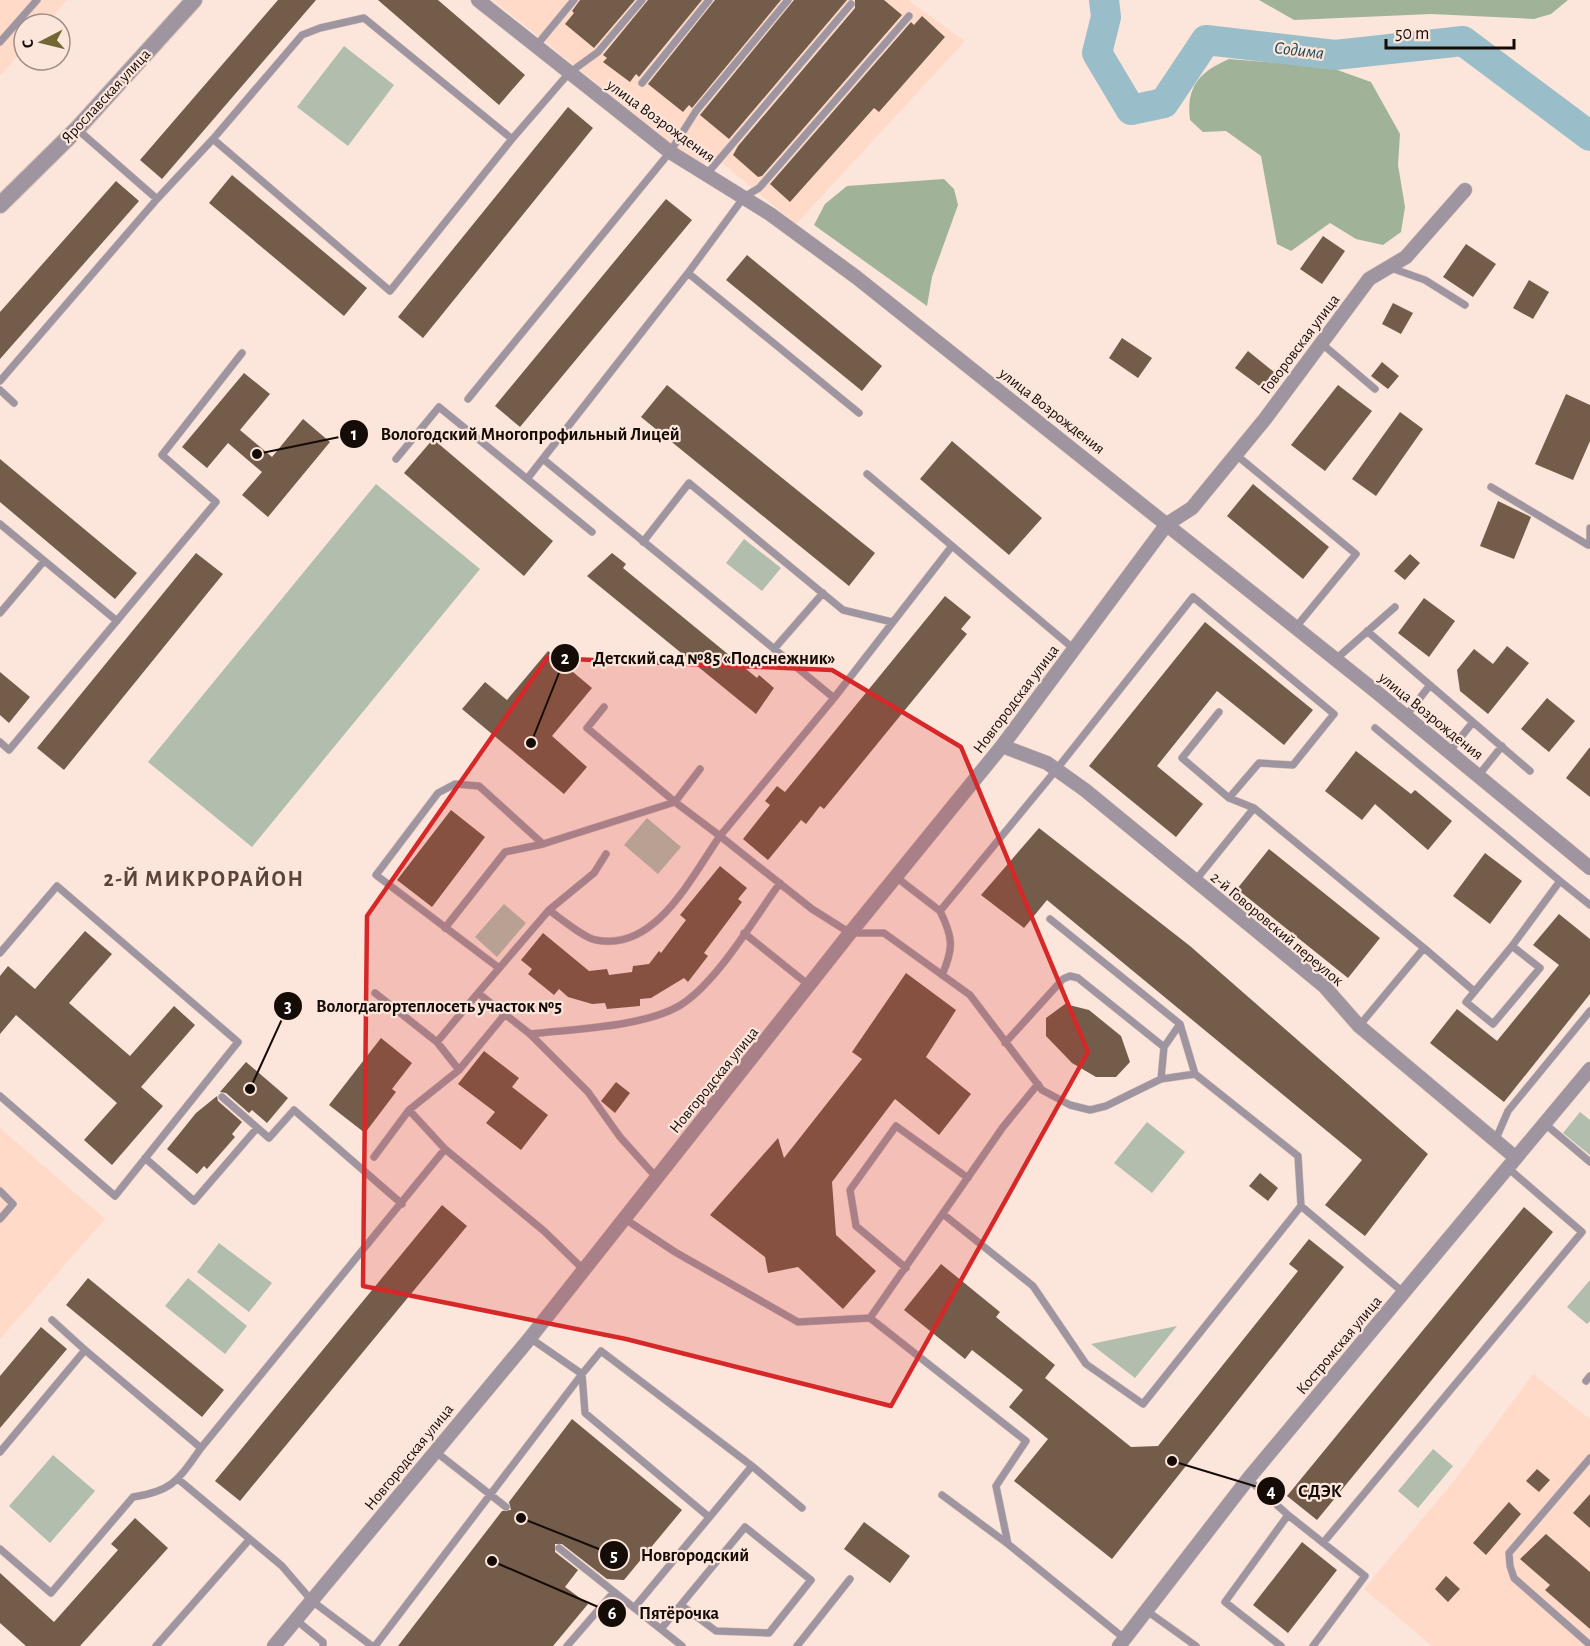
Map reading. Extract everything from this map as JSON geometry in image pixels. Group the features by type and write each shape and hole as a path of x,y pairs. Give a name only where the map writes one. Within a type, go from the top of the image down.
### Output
{"street":[{"name":"Ярославская улица","path":"0,205 77,129 194,0"},
{"name":"улица Возрождения","path":"488,3 536,46 670,152 744,197 856,277 1336,659 1590,868"},
{"name":"Говоровская улица","path":"1167,524 1192,508 1369,279 1406,257 1465,190"},
{"name":"Ярославская улица","path":"0,212 16,191"},
{"name":"Новгородская улица","path":"274,1646 530,1338 850,933 1002,746 1167,524"},
{"name":"2-й Говоровский переулок","path":"1002,746 1047,763 1085,790 1324,986 1359,1026 1495,1141 1512,1163"},
{"name":"Костромская улица","path":"1122,1643 1248,1479 1590,1069"}],"lane":[{"path":"0,42 37,0"},
{"path":"536,46 574,0"},
{"path":"213,139 390,291 512,139 569,73 598,52 642,0"},
{"path":"642,83 709,0"},
{"path":"468,399 670,152 696,111 788,0"},
{"path":"706,175 851,4"},
{"path":"527,479 688,273 744,197 759,188 909,16"},
{"path":"0,381 302,35 320,28 364,18 512,139"},
{"path":"77,129 157,199"},
{"path":"1389,267 1425,280 1466,305"},
{"path":"688,273 859,413"},
{"path":"1321,343 1375,389"},
{"path":"0,742 9,750 216,502 162,455 242,353"},
{"path":"0,390 14,403"},
{"path":"396,459 439,407 592,532"},
{"path":"1235,454 1356,554 1296,627"},
{"path":"543,459 834,698"},
{"path":"867,474 1074,650"},
{"path":"643,542 689,483 843,610 892,622"},
{"path":"1491,487 1589,545 1590,528"},
{"path":"0,524 117,621"},
{"path":"549,910 594,940 622,940 646,931 668,910 720,836 834,698 952,546"},
{"path":"0,613 44,561"},
{"path":"774,649 823,594"},
{"path":"940,911 1056,770 1193,597 1334,714 1293,765 1259,763 1229,798"},
{"path":"1336,659 1395,606"},
{"path":"1367,631 1530,771"},
{"path":"1406,716 1430,686"},
{"path":"604,707 587,728 675,802 780,884 850,933 884,933 970,995 1042,1090 1070,1106 1090,1110 1121,1100 1161,1079 1195,1074"},
{"path":"1219,712 1182,758 1229,798 1254,808 1474,991"},
{"path":"1449,752 1473,722"},
{"path":"1375,728 1590,905"},
{"path":"1478,776 1502,746"},
{"path":"445,928 505,852 543,844 675,802 700,769"},
{"path":"499,968 376,875 438,793 455,784 478,786 543,844"},
{"path":"1195,881 1254,808"},
{"path":"437,1042 549,910 594,873 606,854"},
{"path":"896,877 940,911 951,933 950,956 942,975"},
{"path":"1512,946 1540,968 1493,1024 1466,1002 1512,946 1560,881"},
{"path":"530,1034 647,1018 678,1007 703,988 780,884"},
{"path":"0,953 57,886 238,1042 115,1196 0,1096"},
{"path":"943,1214 1033,1286 1086,1364 1143,1404 1300,1206 1298,1156 1195,1074 1180,1024 1050,919"},
{"path":"744,933 810,986"},
{"path":"1359,1026 1424,948"},
{"path":"1005,1043 1063,980 1070,976 1078,978 1164,1047"},
{"path":"375,993 437,1042 459,1070"},
{"path":"478,993 530,1034 588,1092 620,1137 656,1177"},
{"path":"1495,1141 1508,1111 1590,1011"},
{"path":"374,1157 409,1110 459,1070 506,1013"},
{"path":"1161,1079 1164,1047 1180,1024"},
{"path":"870,1318 968,1178 1038,1084"},
{"path":"222,1097 269,1138 294,1110 402,1204"},
{"path":"409,1110 445,1149 544,1232 584,1270"},
{"path":"1544,1123 1590,1162"},
{"path":"906,1268 856,1226 850,1190 896,1126 968,1178"},
{"path":"145,1158 194,1201 257,1128"},
{"path":"0,1549 51,1593 133,1497 159,1493 178,1479 445,1149"},
{"path":"1323,1543 1582,1232 1512,1163"},
{"path":"0,1191 14,1204 0,1219"},
{"path":"1300,1206 1404,1293"},
{"path":"625,1219 675,1252 798,1322 870,1318 1026,1442 996,1486 1008,1544"},
{"path":"52,1320 201,1448"},
{"path":"530,1338 582,1374"},
{"path":"0,1452 85,1350"},
{"path":"178,1479 282,1566 312,1601 374,1646 601,1351 752,1466 802,1508"},
{"path":"582,1374 585,1413 709,1517"},
{"path":"436,1452 506,1507"},
{"path":"1590,1458 1509,1553 1514,1578 1590,1645"},
{"path":"634,1608 752,1466"},
{"path":"1248,1479 1288,1515 1365,1576 1313,1646"},
{"path":"942,1495 1008,1544 1122,1643"},
{"path":"1281,1646 1225,1602 1288,1515"},
{"path":"661,1629 745,1527 811,1580 769,1633 716,1631 681,1605"},
{"path":"156,1646 249,1540"},
{"path":"559,1548 682,1646"},
{"path":"797,1646 850,1579"},
{"path":"567,1646 614,1592"},
{"path":"1147,1611 1196,1646"},
{"path":"296,1620 325,1645"}],"highlighted area":[{"path":"547,658 832,670 961,747 1088,1052 891,1406 626,1339 363,1286 367,916"}],"shaded area":[{"path":"0,0 67,0 56,12 12,12 12,62 0,76"},
{"path":"493,0 908,0 965,41 796,224 712,155 701,167"},
{"path":"0,1128 105,1219 0,1339"},
{"path":"1533,1374 1590,1419 1590,1646 1432,1646 1364,1589 1453,1482"}],"green space":[{"path":"1259,0 1568,0 1551,14 1534,19 1431,14 1294,20"},
{"path":"344,46 394,85 348,146 297,107"},
{"path":"1229,59 1329,67 1371,82 1400,134 1398,165 1405,207 1401,232 1383,245 1356,239 1330,223 1291,251 1277,244 1261,156 1226,131 1203,132 1190,120 1190,98 1197,82 1210,69"},
{"path":"944,179 954,189 958,205 932,277 927,306 814,225 825,204 847,186"},
{"path":"376,484 480,569 252,847 148,762"},
{"path":"744,539 781,568 762,591 726,563"},
{"path":"647,818 681,847 658,874 624,845"},
{"path":"504,904 526,923 497,957 475,937"},
{"path":"1580,1112 1590,1120 1590,1155 1563,1133"},
{"path":"1147,1122 1185,1152 1152,1193 1114,1163"},
{"path":"219,1243 272,1283 249,1312 197,1272"},
{"path":"188,1278 247,1326 225,1354 165,1306"},
{"path":"1590,1280 1590,1321 1587,1324 1567,1307"},
{"path":"1177,1326 1135,1378 1091,1344"},
{"path":"1433,1449 1453,1466 1418,1508 1398,1491"},
{"path":"53,1455 95,1491 50,1543 9,1506"}],"building":[{"path":"278,0 316,0 162,179 140,160"},
{"path":"378,0 438,0 525,75 499,105"},
{"path":"580,0 635,0 594,48 565,24 574,13 572,11"},
{"path":"648,0 702,0 639,77 636,74 630,82 603,62 607,58 603,55"},
{"path":"715,0 781,0 692,108 689,105 683,112 648,84"},
{"path":"794,0 847,0 729,139 700,115"},
{"path":"855,0 884,0 902,15 762,176 758,177 733,155 738,146 855,8"},
{"path":"922,16 945,37 879,112 874,108 790,202 770,184 911,22 914,25"},
{"path":"568,107 593,128 423,338 398,317"},
{"path":"232,175 367,288 344,316 209,203"},
{"path":"116,181 139,201 0,359 0,312"},
{"path":"666,199 692,220 520,427 495,406"},
{"path":"1323,236 1345,251 1322,284 1300,269"},
{"path":"1466,244 1496,264 1473,297 1443,277"},
{"path":"747,255 882,366 862,391 726,280"},
{"path":"1529,280 1549,292 1533,319 1513,308"},
{"path":"1393,303 1413,313 1401,334 1382,324"},
{"path":"1122,338 1152,358 1138,378 1109,358"},
{"path":"1248,351 1274,372 1262,388 1235,368"},
{"path":"1382,362 1399,376 1388,389 1371,376"},
{"path":"244,373 270,394 240,430 272,457 303,419 330,442 268,517 242,495 262,472 228,443 207,468 182,447"},
{"path":"667,385 875,553 849,586 641,417"},
{"path":"1338,385 1372,411 1325,471 1291,445"},
{"path":"1566,394 1590,405 1590,441 1573,480 1535,464"},
{"path":"1400,412 1423,429 1376,496 1352,479"},
{"path":"433,439 553,541 524,576 404,473"},
{"path":"952,441 1042,518 1009,555 920,479"},
{"path":"0,459 137,573 115,599 0,502"},
{"path":"1253,484 1329,547 1303,579 1227,516"},
{"path":"1498,501 1531,517 1514,559 1480,546"},
{"path":"196,553 223,574 64,770 37,748"},
{"path":"612,553 626,564 623,568 757,678 759,675 774,688 756,714 587,576"},
{"path":"1410,554 1420,563 1405,580 1394,571"},
{"path":"945,596 971,617 961,629 967,634 824,809 820,806 806,824 801,820 768,860 743,839 770,805 765,801 777,786 785,792"},
{"path":"1424,598 1455,621 1429,657 1398,633"},
{"path":"1205,622 1313,710 1284,745 1217,691 1157,766 1203,804 1176,837 1089,766"},
{"path":"1507,646 1529,663 1488,714 1460,691 1457,670 1474,649 1493,664"},
{"path":"548,651 592,688 552,736 587,767 564,794 462,709 485,682 507,700"},
{"path":"0,672 30,697 9,723 0,715"},
{"path":"1547,698 1575,721 1549,752 1521,729"},
{"path":"1590,747 1590,797 1566,778"},
{"path":"1356,751 1411,794 1415,790 1452,821 1428,850 1375,804 1362,820 1325,791"},
{"path":"451,810 485,837 432,907 397,880"},
{"path":"1039,828 1190,946 1428,1154 1365,1236 1325,1205 1362,1160 1047,900 1024,928 981,895"},
{"path":"1269,849 1380,938 1348,978 1237,889"},
{"path":"1485,853 1522,881 1490,924 1453,896"},
{"path":"720,866 747,888 738,899 742,902 704,953 708,956 688,982 684,978 651,998 640,999 640,1006 607,1009 605,1003 592,1004 568,997 559,989 554,995 528,974 532,969 521,960 543,933 589,971 607,969 609,975 632,972 633,966 649,964 659,951 661,953 686,920 680,915"},
{"path":"1559,914 1590,939 1590,994 1504,1102 1430,1043 1457,1009 1497,1041 1559,965 1533,945"},
{"path":"85,931 112,954 69,1003 130,1056 174,1006 195,1025 141,1087 163,1106 112,1165 84,1140 117,1103 16,1015 0,1034 0,976 8,966 35,989"},
{"path":"906,973 956,1010 926,1057 971,1094 939,1135 895,1099 832,1182 836,1235 876,1271 843,1309 798,1267 768,1273 765,1257 710,1215 778,1138 784,1158 862,1059 852,1052"},
{"path":"1065,1004 1089,1010 1121,1036 1130,1062 1116,1077 1096,1077 1072,1063 1046,1036 1046,1018"},
{"path":"381,1038 412,1063 392,1089 396,1092 365,1133 329,1105"},
{"path":"484,1051 519,1078 512,1087 548,1115 521,1150 486,1123 495,1112 458,1084"},
{"path":"246,1062 288,1098 267,1123 252,1110 249,1113 226,1093 220,1092"},
{"path":"616,1082 630,1093 615,1113 601,1101"},
{"path":"217,1096 218,1101 242,1122 232,1134 235,1137 207,1169 204,1166 197,1174 167,1149 196,1113"},
{"path":"1260,1173 1278,1188 1268,1201 1249,1186"},
{"path":"442,1205 467,1226 240,1501 215,1481"},
{"path":"1524,1207 1553,1232 1317,1520 1287,1496"},
{"path":"1309,1239 1344,1267 1112,1559 1014,1481 1048,1439 1009,1407 1023,1390 972,1350 965,1359 904,1310 941,1264 1000,1312 996,1317 1055,1365 1045,1378 1131,1447 1158,1446 1298,1271 1289,1264"},
{"path":"88,1278 224,1390 202,1417 66,1305"},
{"path":"41,1327 67,1349 0,1428 0,1376"},
{"path":"572,1419 682,1510 624,1580 607,1579 562,1544 555,1544 555,1552 578,1570 565,1587 588,1604 553,1646 398,1646 502,1511 511,1510 509,1502"},
{"path":"1537,1469 1550,1480 1539,1492 1526,1481"},
{"path":"1590,1494 1590,1528 1573,1513"},
{"path":"1509,1502 1521,1514 1486,1555 1473,1543"},
{"path":"135,1518 168,1548 80,1646 26,1646 0,1623 0,1573 54,1622 118,1550 111,1544"},
{"path":"864,1522 910,1556 890,1583 844,1549"},
{"path":"1546,1534 1590,1572 1590,1629 1545,1590 1550,1585 1520,1559"},
{"path":"1302,1542 1337,1570 1288,1633 1253,1605"},
{"path":"1446,1576 1460,1589 1448,1602 1435,1589"}],"waterway":[{"name":"Содима","path":"1104,0 1106,17 1097,53 1131,110 1164,103 1206,40 1335,55 1463,41 1590,136"}],"place":[{"name":"Вологодский Многопрофильный Лицей","path":"257,454"},
{"name":"Детский сад №85 «Подснежник»","path":"531,743"},
{"name":"Вологдагортеплосеть участок №5","path":"250,1089"},
{"name":"СДЭК","path":"1172,1461"},
{"name":"Новгородский","path":"521,1518"},
{"name":"Пятёрочка","path":"492,1561"}],"district":[{"name":"2-Й МИКРОРАЙОН","path":"204,879"}]}
